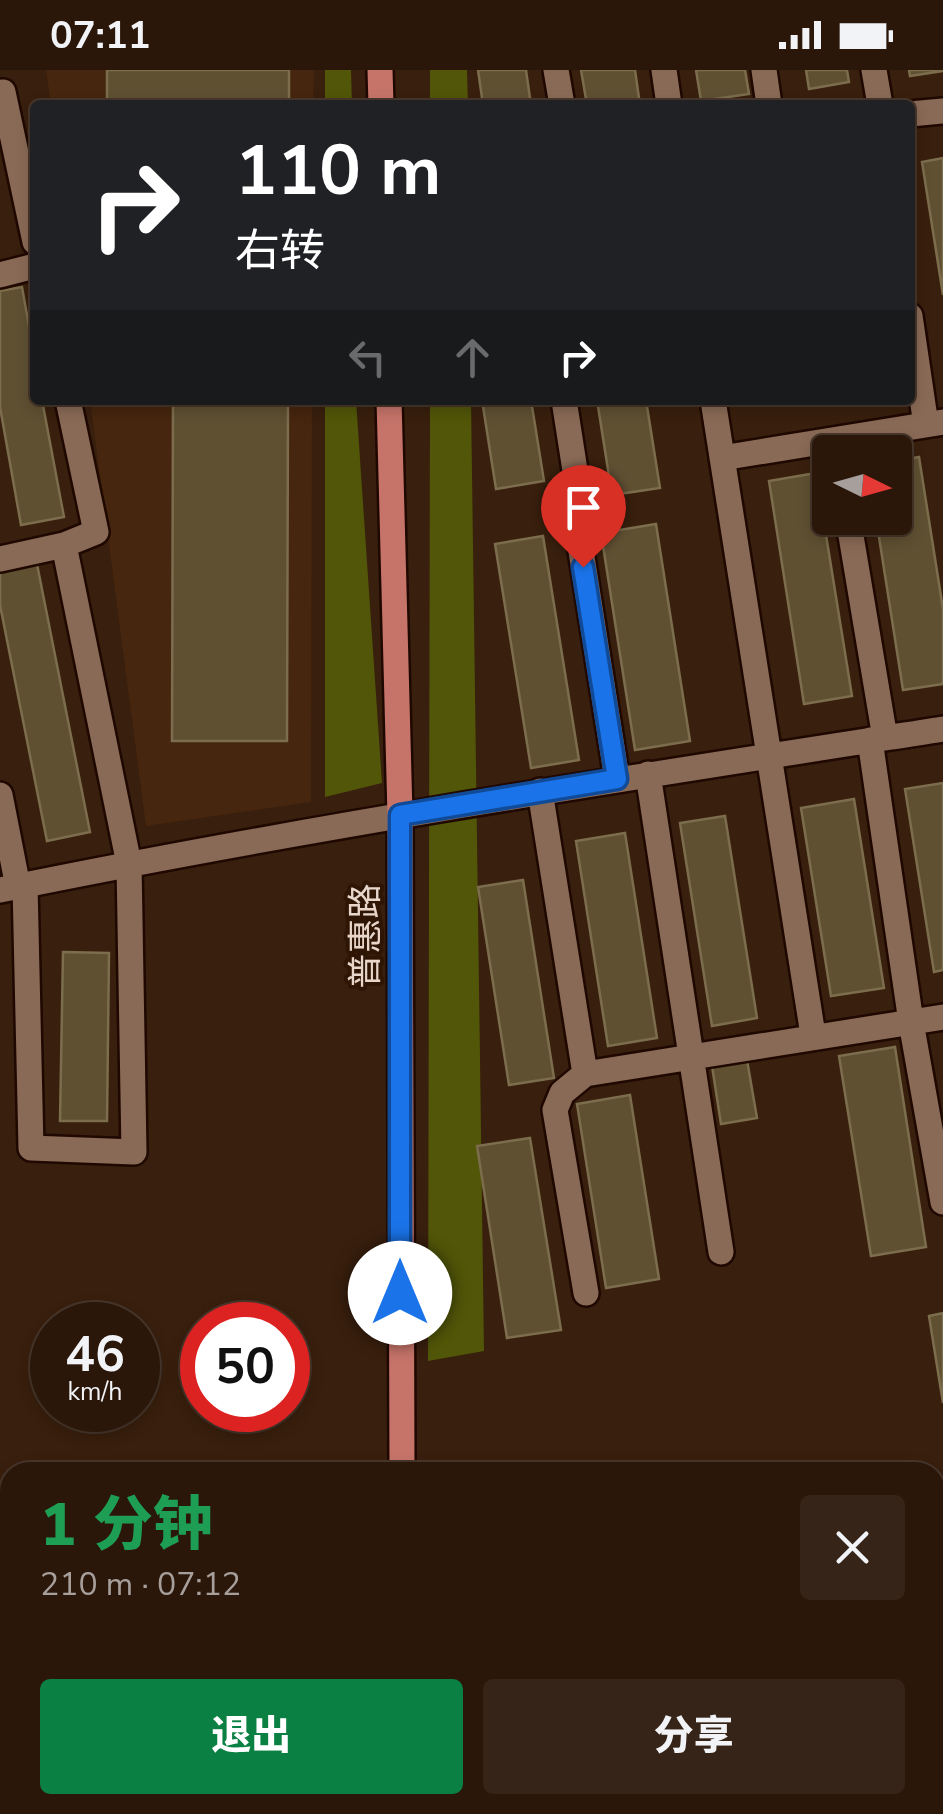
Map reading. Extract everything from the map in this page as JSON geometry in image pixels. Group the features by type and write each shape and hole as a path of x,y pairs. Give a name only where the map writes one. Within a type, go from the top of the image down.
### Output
{"main road":[{"path":"380,70 381,100"},
{"name":"普惠路","path":"388,405 400,815 402,1462"}],"street":[{"path":"556,70 561,100"},
{"path":"664,70 668,100"},
{"path":"764,70 768,100"},
{"path":"874,70 879,100"},
{"path":"0,93 4,92 30,218"},
{"path":"915,114 943,111"},
{"path":"0,275 30,267"},
{"path":"885,435 934,424 915,338"},
{"path":"0,558 64,545 96,532 69,405"},
{"path":"565,405 578,496 578,532 617,779"},
{"path":"714,405 813,1035"},
{"path":"722,458 812,449"},
{"path":"850,535 911,1022 943,1202"},
{"path":"0,795 14,888 31,1148 134,1152 129,864 64,545"},
{"path":"14,888 540,791 943,729"},
{"path":"648,774 720,1252"},
{"path":"540,791 585,1074"},
{"path":"586,1293 555,1110 562,1094 585,1074 943,1016"}],"shaded area":[{"path":"46,70 314,70 313,100 50,100"},
{"path":"325,70 351,70 352,100 325,100"},
{"path":"430,70 467,70 468,100 430,100"},
{"path":"91,405 312,405 311,802 146,826"},
{"path":"325,405 356,405 382,783 325,797"},
{"path":"430,405 471,405 484,1351 428,1361"}],"building":[{"path":"107,70 289,70 289,100 107,100"},
{"path":"478,70 526,70 530,100 482,100"},
{"path":"581,70 635,70 639,100 586,100"},
{"path":"696,70 745,70 749,94 701,100"},
{"path":"806,70 847,70 849,82 809,89"},
{"path":"909,70 943,70 943,71 910,76"},
{"path":"943,158 943,295 922,162"},
{"path":"22,287 30,332 30,405 43,405 64,517 21,525 0,407 0,291"},
{"path":"173,405 288,405 287,741 172,741"},
{"path":"483,405 532,405 544,481 496,489"},
{"path":"598,405 647,405 660,488 612,495"},
{"path":"919,457 943,609 943,684 903,690 879,535 912,535 912,458"},
{"path":"812,474 812,535 826,535 852,696 804,704 769,481"},
{"path":"656,524 690,741 635,750 601,533"},
{"path":"543,536 579,760 531,768 495,544"},
{"path":"36,559 90,832 47,841 0,605 0,566"},
{"path":"943,783 943,970 934,972 905,789"},
{"path":"854,799 884,988 831,996 801,808"},
{"path":"725,816 757,1018 712,1026 680,823"},
{"path":"625,833 657,1038 608,1046 576,841"},
{"path":"523,880 554,1078 509,1085 478,887"},
{"path":"63,952 109,953 107,1121 60,1121"},
{"path":"895,1047 926,1247 871,1256 839,1056"},
{"path":"747,1060 757,1118 721,1124 712,1066"},
{"path":"630,1095 659,1279 606,1288 577,1104"},
{"path":"530,1138 561,1330 507,1338 477,1146"},
{"path":"943,1313 943,1403 929,1316"}],"route":[{"path":"400,1293 400,815 617,779 583,567"}]}
